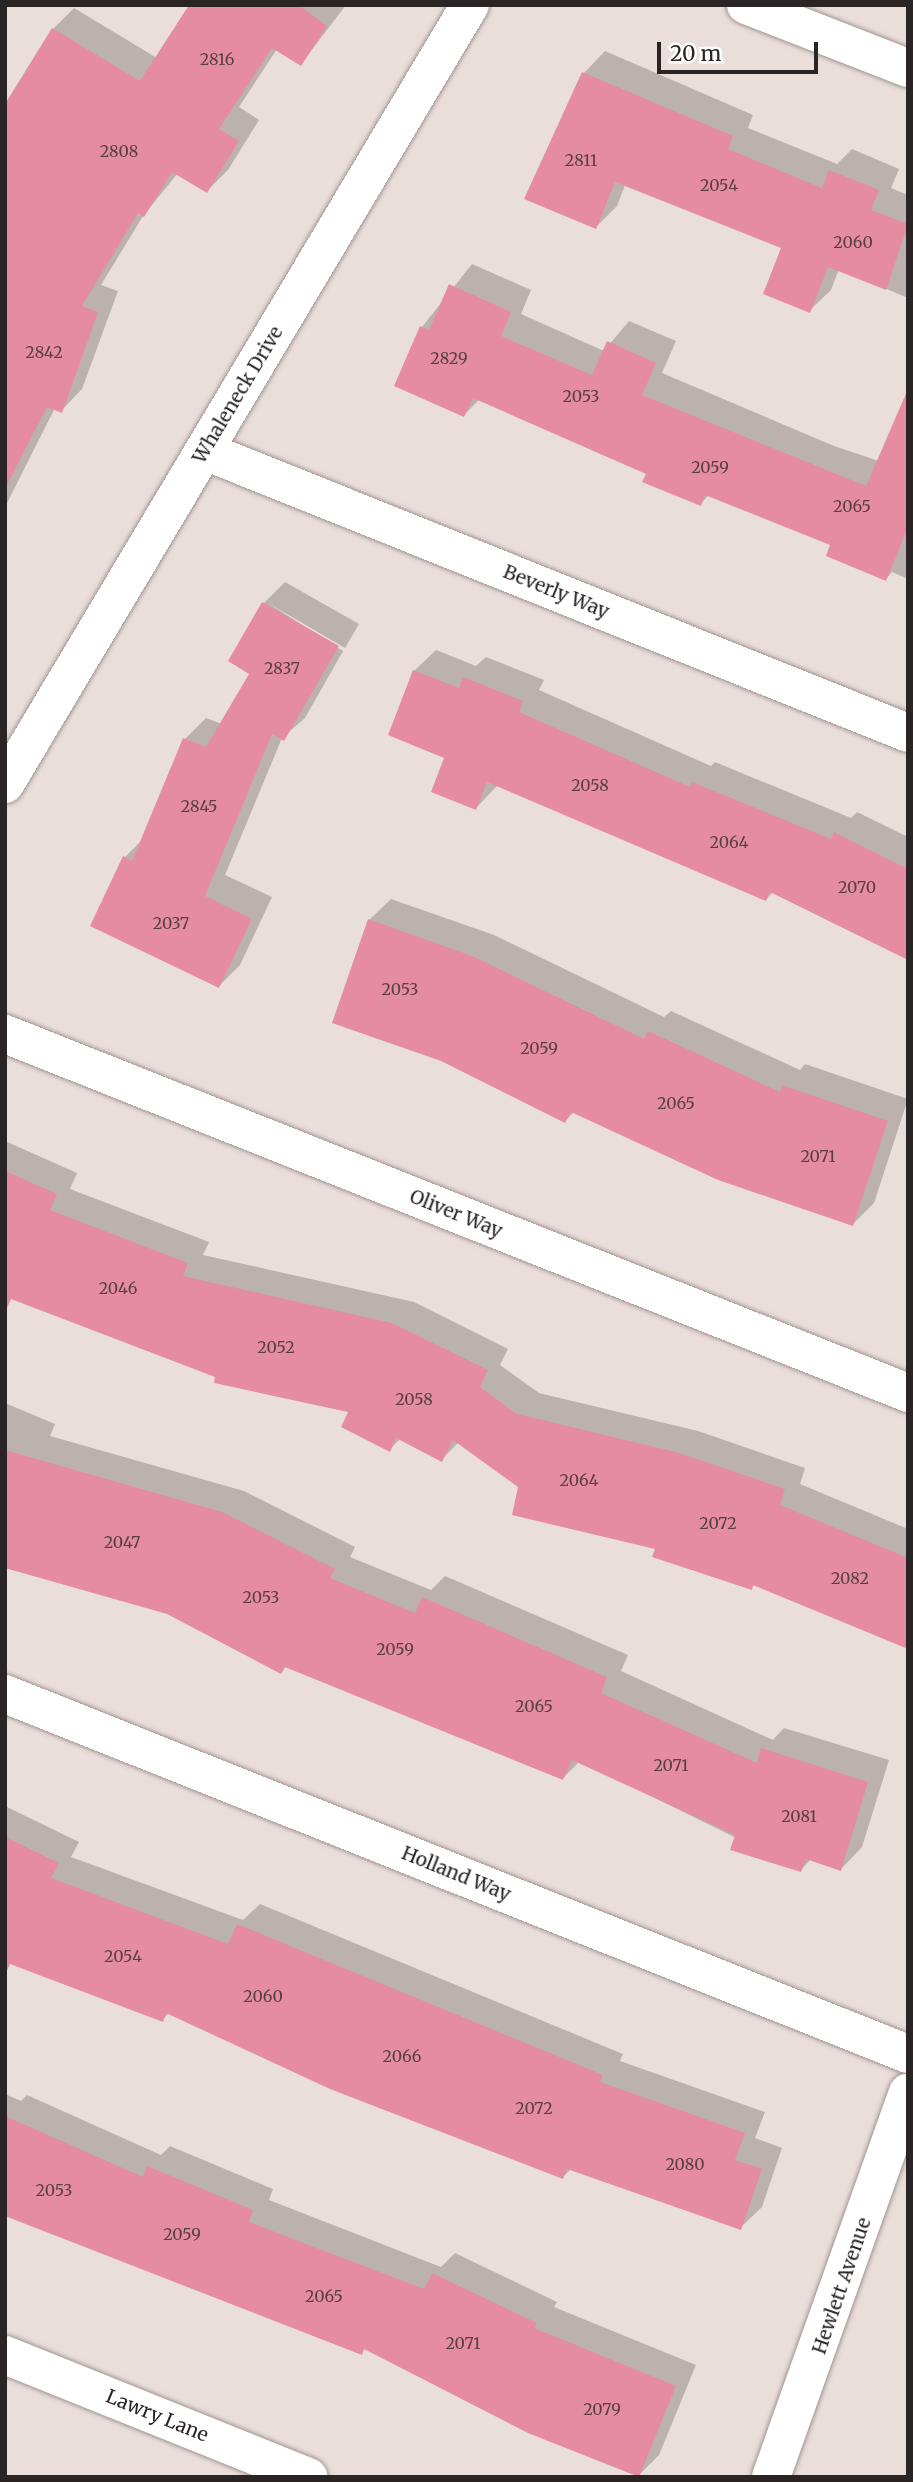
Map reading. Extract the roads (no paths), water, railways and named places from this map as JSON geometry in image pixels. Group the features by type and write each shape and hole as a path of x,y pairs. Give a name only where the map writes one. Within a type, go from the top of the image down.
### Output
{"street":[{"name":"Whaleneck Drive","path":"5,783 470,5"},
{"path":"746,5 908,68"},
{"name":"Beverly Way","path":"205,451 908,733"},
{"name":"Oliver Way","path":"5,1034 908,1394"},
{"name":"Holland Way","path":"5,1694 908,2054"},
{"name":"Hewlett Avenue","path":"771,2477 908,2093"},
{"name":"Lawry Lane","path":"5,2356 308,2477"}]}
